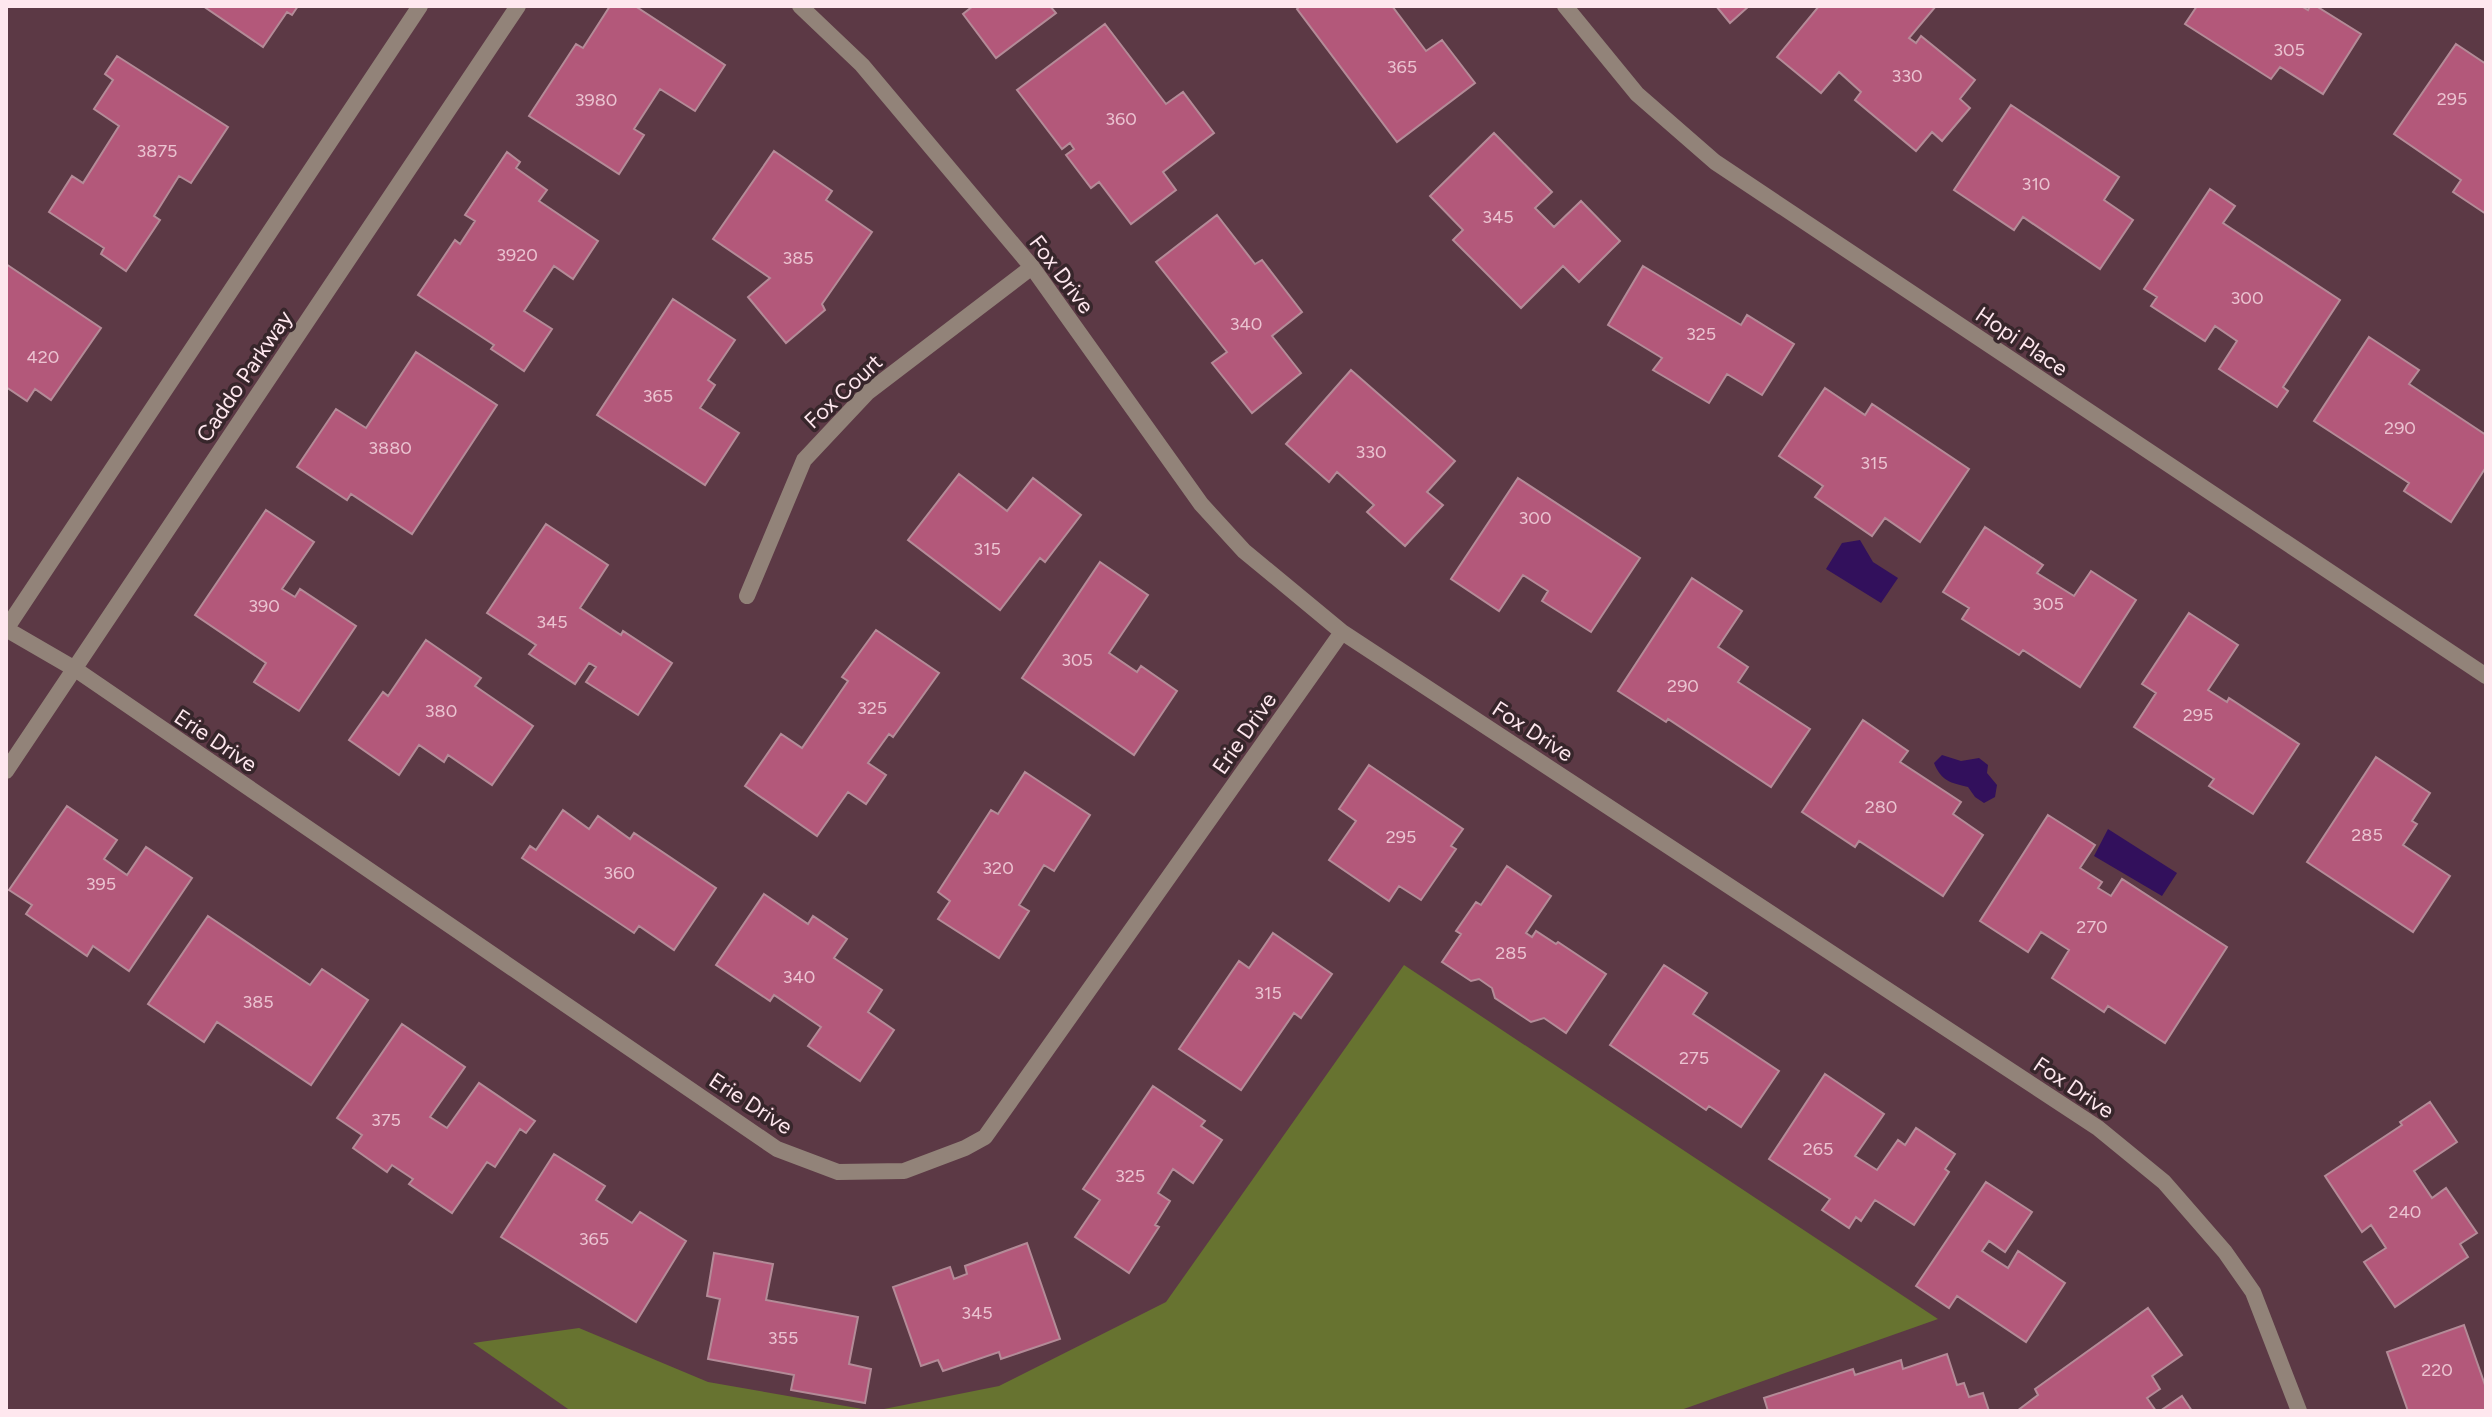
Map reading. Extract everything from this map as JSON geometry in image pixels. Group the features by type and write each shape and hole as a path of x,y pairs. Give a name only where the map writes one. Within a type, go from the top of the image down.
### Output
{"street":[{"path":"6,629 420,6"},
{"name":"Caddo Parkway","path":"6,771 518,6"},
{"name":"Fox Drive","path":"800,6 862,65 1032,267 1201,504 1244,551 1342,632 2098,1128 2164,1182 2225,1252 2253,1292 2299,1411"},
{"name":"Hopi Place","path":"1565,6 1637,94 1715,162 2486,676"},
{"name":"Fox Court","path":"747,596 804,460 867,393 1032,267"},
{"name":"Erie Drive","path":"6,629 75,669 777,1149 838,1172 904,1171 965,1148 985,1137 1342,632"}],"green space":[{"path":"1404,965 1938,1319 1678,1411 874,1411 999,1386 1166,1302"},
{"path":"579,1328 708,1382 874,1411 571,1411 473,1343"}],"shaded area":[{"path":"1860,540 1873,562 1898,578 1881,603 1826,569 1842,543"},
{"path":"1942,755 1961,761 1979,758 1988,765 1987,773 1997,785 1995,797 1984,803 1968,787 1943,777 1934,763"},
{"path":"2108,829 2177,873 2162,896 2094,856"}],"building":[{"path":"203,6 298,6 292,15 287,12 263,47"},
{"path":"610,6 635,6 725,65 695,111 660,89 634,129 644,135 619,174 529,116 576,44 583,48"},
{"path":"973,6 1050,6 1056,13 996,58 963,14"},
{"path":"1300,6 1392,6 1426,51 1442,40 1475,83 1397,142 1297,9"},
{"path":"1716,6 1749,6 1730,23"},
{"path":"1819,6 1936,6 1909,38 1916,43 1921,36 1975,80 1960,99 1970,108 1942,141 1932,132 1916,151 1855,100 1861,92 1839,72 1821,93 1777,57"},
{"path":"2197,6 2301,6 2308,10 2310,6 2316,6 2361,34 2323,94 2280,67 2271,79 2185,24"},
{"path":"1105,24 1166,104 1183,92 1214,133 1163,172 1176,190 1131,224 1099,182 1091,188 1066,155 1074,149 1070,143 1062,149 1017,90"},
{"path":"2456,44 2486,64 2486,214 2453,192 2461,180 2394,134"},
{"path":"117,56 228,127 191,183 179,176 154,216 160,220 126,271 101,254 104,248 49,212 72,176 83,183 119,126 94,109 113,80 105,74"},
{"path":"2011,105 2119,177 2104,200 2133,220 2100,269 2023,217 2014,230 1954,190"},
{"path":"1494,133 1552,192 1535,208 1554,227 1581,201 1620,241 1579,282 1563,266 1521,308 1453,240 1463,230 1430,196"},
{"path":"774,151 832,191 826,200 872,232 822,304 825,310 786,343 748,297 770,278 713,239"},
{"path":"507,152 520,162 516,168 547,190 539,201 598,241 573,279 554,266 524,311 552,329 524,371 491,349 494,345 418,295 455,240 460,244 475,221 465,215"},
{"path":"2210,189 2235,206 2223,223 2340,300 2283,387 2288,391 2277,407 2219,369 2237,341 2215,326 2205,341 2151,306 2157,297 2144,289"},
{"path":"1217,215 1255,264 1262,260 1302,312 1272,336 1301,373 1252,413 1212,363 1227,352 1156,262"},
{"path":"6,264 101,328 51,400 35,389 27,401 6,387"},
{"path":"1643,266 1741,325 1747,315 1794,344 1762,395 1727,374 1709,403 1653,370 1662,358 1608,325"},
{"path":"673,299 735,340 708,380 715,385 700,408 739,433 705,485 597,415"},
{"path":"2369,337 2419,370 2409,384 2486,435 2486,467 2451,522 2404,491 2409,483 2314,421"},
{"path":"416,352 497,405 412,534 351,494 347,500 297,467 336,409 366,428"},
{"path":"1351,370 1455,461 1427,492 1443,505 1405,546 1367,512 1374,505 1337,472 1329,482 1286,444"},
{"path":"1825,388 1865,415 1872,404 1969,469 1920,542 1885,518 1872,536 1815,497 1823,486 1779,456"},
{"path":"959,474 1007,511 1033,478 1081,515 1045,562 1040,558 1000,610 908,540"},
{"path":"1518,478 1640,558 1591,632 1542,601 1548,591 1523,575 1499,611 1451,579"},
{"path":"266,510 314,542 282,589 295,597 300,589 356,626 299,711 254,682 266,663 195,615"},
{"path":"546,524 608,565 580,608 672,663 638,715 586,682 596,667 589,663 575,684 529,654 536,645 487,613"},
{"path":"1985,527 2043,565 2037,573 2074,596 2091,571 2136,600 2080,687 2023,650 2019,655 1962,619 1969,608 1943,592"},
{"path":"1100,562 1148,595 1109,653 1137,672 1141,666 1177,691 1134,755 1022,678"},
{"path":"1692,578 1742,611 1718,647 1748,667 1738,682 1810,729 1771,787 1668,719 1666,722 1618,691"},
{"path":"2189,613 2238,645 2208,690 2227,702 2229,698 2299,744 2253,814 2209,786 2214,779 2134,727 2156,693 2142,684"},
{"path":"876,630 939,673 893,737 889,734 868,763 886,775 866,804 848,792 817,836 745,786 781,734 802,748 848,681 842,677"},
{"path":"426,640 481,678 475,686 533,726 492,785 448,755 444,762 419,745 399,775 349,740 383,692 388,696"},
{"path":"1863,720 1908,751 1900,762 1961,802 1953,814 1983,835 1943,896 1859,841 1855,847 1802,812"},
{"path":"2376,757 2430,793 2412,821 2417,824 2403,845 2450,876 2413,932 2307,862"},
{"path":"1369,765 1463,829 1451,846 1456,849 1421,900 1399,886 1389,901 1329,860 1356,821 1339,809"},
{"path":"1025,772 1090,815 1054,871 1044,865 1019,905 1029,911 999,958 938,919 950,901 938,892 991,810 998,814"},
{"path":"67,806 117,840 104,859 127,875 146,847 192,878 129,971 93,946 87,956 26,914 32,905 9,890"},
{"path":"563,810 589,829 598,816 630,839 634,833 716,888 674,950 639,926 634,933 522,858 530,846 536,850"},
{"path":"2048,815 2095,845 2080,868 2102,882 2098,888 2111,896 2122,879 2227,947 2165,1043 2108,1006 2104,1012 2052,978 2069,950 2041,932 2028,952 1980,921"},
{"path":"1507,866 1551,896 1526,933 1532,937 1536,931 1556,944 1558,942 1606,974 1566,1033 1544,1018 1531,1022 1495,998 1492,988 1479,979 1471,981 1442,962 1461,934 1456,931 1476,902 1481,905"},
{"path":"764,894 808,924 813,916 847,939 834,958 882,990 868,1012 894,1030 860,1081 808,1046 821,1027 774,995 770,1001 716,965"},
{"path":"208,916 310,985 322,969 368,1000 311,1085 217,1022 204,1042 148,1004"},
{"path":"1273,933 1332,974 1301,1018 1294,1013 1241,1090 1179,1049 1239,961 1249,968"},
{"path":"1664,965 1707,993 1693,1014 1779,1071 1741,1127 1709,1106 1706,1110 1610,1045"},
{"path":"402,1024 465,1067 430,1117 447,1128 479,1083 535,1121 526,1133 520,1129 495,1167 487,1162 452,1213 409,1184 413,1179 392,1165 387,1172 353,1148 362,1135 337,1118"},
{"path":"1825,1074 1884,1114 1855,1156 1877,1170 1898,1140 1905,1145 1916,1128 1955,1154 1945,1169 1949,1172 1914,1225 1875,1200 1861,1221 1856,1217 1849,1228 1822,1210 1830,1199 1769,1159"},
{"path":"1153,1086 1205,1121 1201,1126 1222,1140 1193,1183 1173,1169 1158,1193 1170,1201 1155,1225 1159,1227 1129,1273 1075,1237 1100,1200 1083,1189"},
{"path":"2430,1102 2457,1142 2414,1171 2432,1198 2446,1188 2477,1233 2460,1244 2468,1257 2395,1307 2364,1262 2386,1248 2371,1225 2362,1232 2325,1176 2402,1125 2400,1122"},
{"path":"554,1154 605,1186 596,1200 632,1223 640,1212 686,1241 636,1322 501,1237"},
{"path":"1986,1182 2032,1212 2005,1252 1989,1241 1982,1251 2008,1268 2018,1251 2065,1283 2026,1342 1957,1296 1949,1308 1916,1286"},
{"path":"1027,1243 1060,1339 1001,1359 999,1352 943,1371 938,1360 921,1366 893,1287 950,1267 954,1279 967,1274 965,1266"},
{"path":"714,1253 773,1264 766,1300 858,1317 849,1364 871,1369 865,1403 791,1390 794,1375 708,1359 720,1299 707,1296"},
{"path":"2148,1308 2182,1355 2152,1376 2160,1389 2147,1398 2156,1411 2017,1411 2038,1395 2035,1389"},
{"path":"2464,1325 2486,1388 2486,1411 2408,1411 2387,1352"},
{"path":"1947,1354 1957,1385 1964,1383 1969,1397 1983,1393 1989,1411 1768,1411 1764,1398 1853,1369 1855,1375 1901,1360 1903,1369"},
{"path":"2182,1396 2192,1411 2160,1411"}]}
